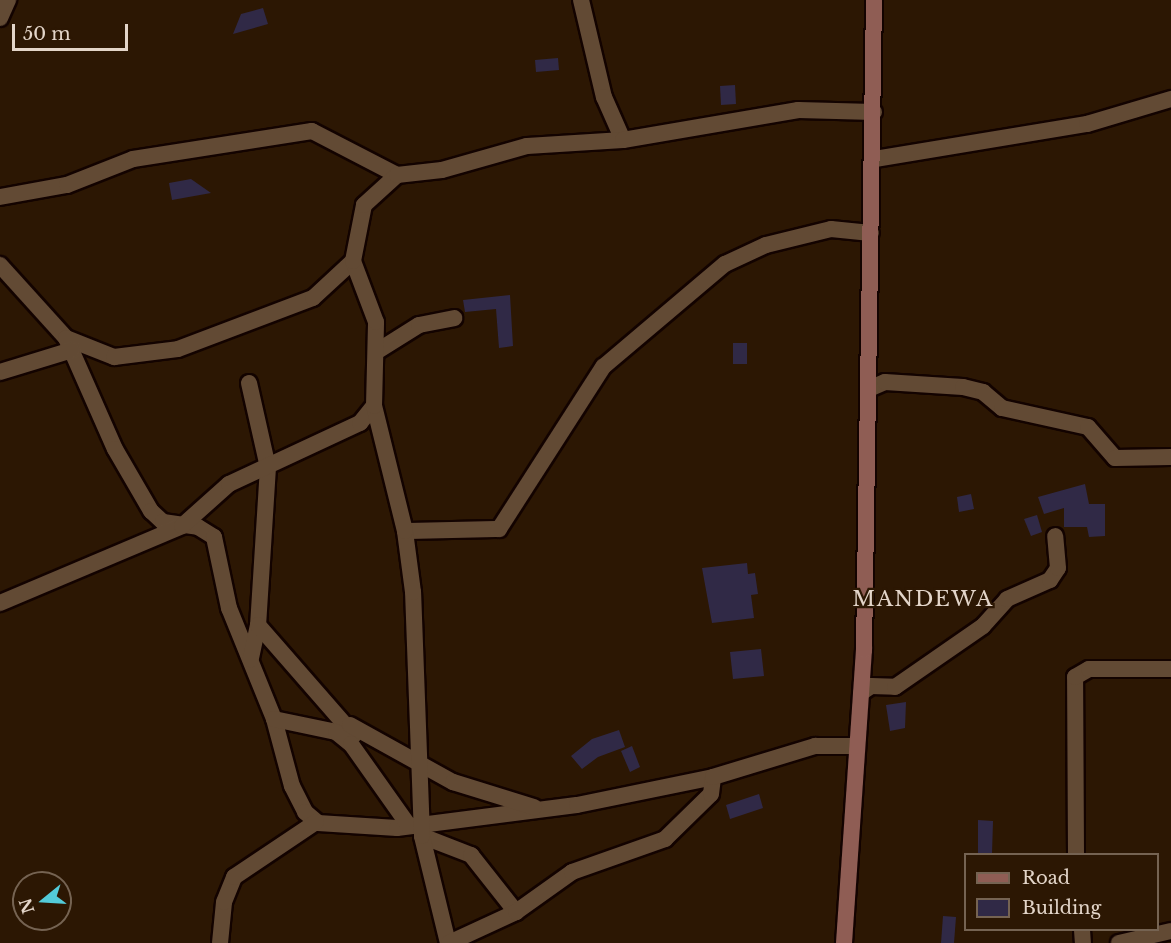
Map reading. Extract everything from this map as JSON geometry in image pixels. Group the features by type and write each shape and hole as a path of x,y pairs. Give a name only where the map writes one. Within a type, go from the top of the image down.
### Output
{"main road":[{"path":"844,943 861,693 871,233 875,159 874,0"}],"street":[{"path":"0,3 7,0"},
{"path":"0,18 7,0"},
{"path":"581,0 604,98 623,140"},
{"path":"875,159 1087,124 1171,99"},
{"path":"0,197 66,185 134,159 312,130 397,175 442,170 557,141 623,140 798,110 874,112"},
{"path":"397,175 364,205 354,261 376,322 374,406 405,531 420,765 417,829 448,943 516,912 572,872 665,839 711,794 713,777"},
{"path":"405,531 499,529 603,367 725,264 766,245 831,229 871,233"},
{"path":"0,372 69,344 114,357 178,349 314,297 354,261"},
{"path":"0,265 69,344 115,449 151,511 163,522 207,531 214,537 229,608 274,719 292,786 316,822"},
{"path":"376,352 419,325 454,318"},
{"path":"869,389 885,382 963,387 982,392 1002,408 1088,427 1115,458 1171,457"},
{"path":"249,383 268,467 258,625 251,659"},
{"path":"0,603 183,526 229,484 360,423 374,406"},
{"path":"861,693 871,686 895,687 983,626 1007,599 1050,580 1058,568 1055,536"},
{"path":"258,625 350,725 420,765 475,792 537,808"},
{"path":"1076,853 1075,677 1089,669 1171,669"},
{"path":"274,719 336,732 362,758 417,829 471,855 516,912"},
{"path":"350,725 362,758"},
{"path":"220,943 224,902 234,877 316,822 417,829 713,777 815,746 856,746"},
{"path":"1119,943 1171,931"}],"building":[{"path":"263,8 268,24 233,34 241,14"},
{"path":"558,58 559,70 536,72 535,60"},
{"path":"735,85 736,104 721,105 720,86"},
{"path":"191,179 211,193 172,200 169,183"},
{"path":"510,295 513,346 499,348 496,309 465,312 463,300"},
{"path":"733,343 747,343 747,364 733,364"},
{"path":"1085,484 1089,504 1105,504 1105,536 1089,537 1087,527 1064,527 1064,508 1044,514 1038,497"},
{"path":"971,494 974,509 959,512 957,497"},
{"path":"1037,515 1042,532 1031,536 1024,519"},
{"path":"747,563 748,574 755,573 758,594 751,595 754,618 712,623 702,568"},
{"path":"761,649 764,676 733,679 730,652"},
{"path":"906,702 905,728 890,731 886,705"},
{"path":"619,730 625,747 598,757 582,769 571,756 592,739"},
{"path":"632,746 640,767 630,772 621,751"},
{"path":"759,794 763,808 730,819 726,805"},
{"path":"978,820 993,821 992,853 978,853"},
{"path":"943,916 956,917 954,943 941,943"}],"district":[{"name":"MANDEWA","path":"923,599"}]}
